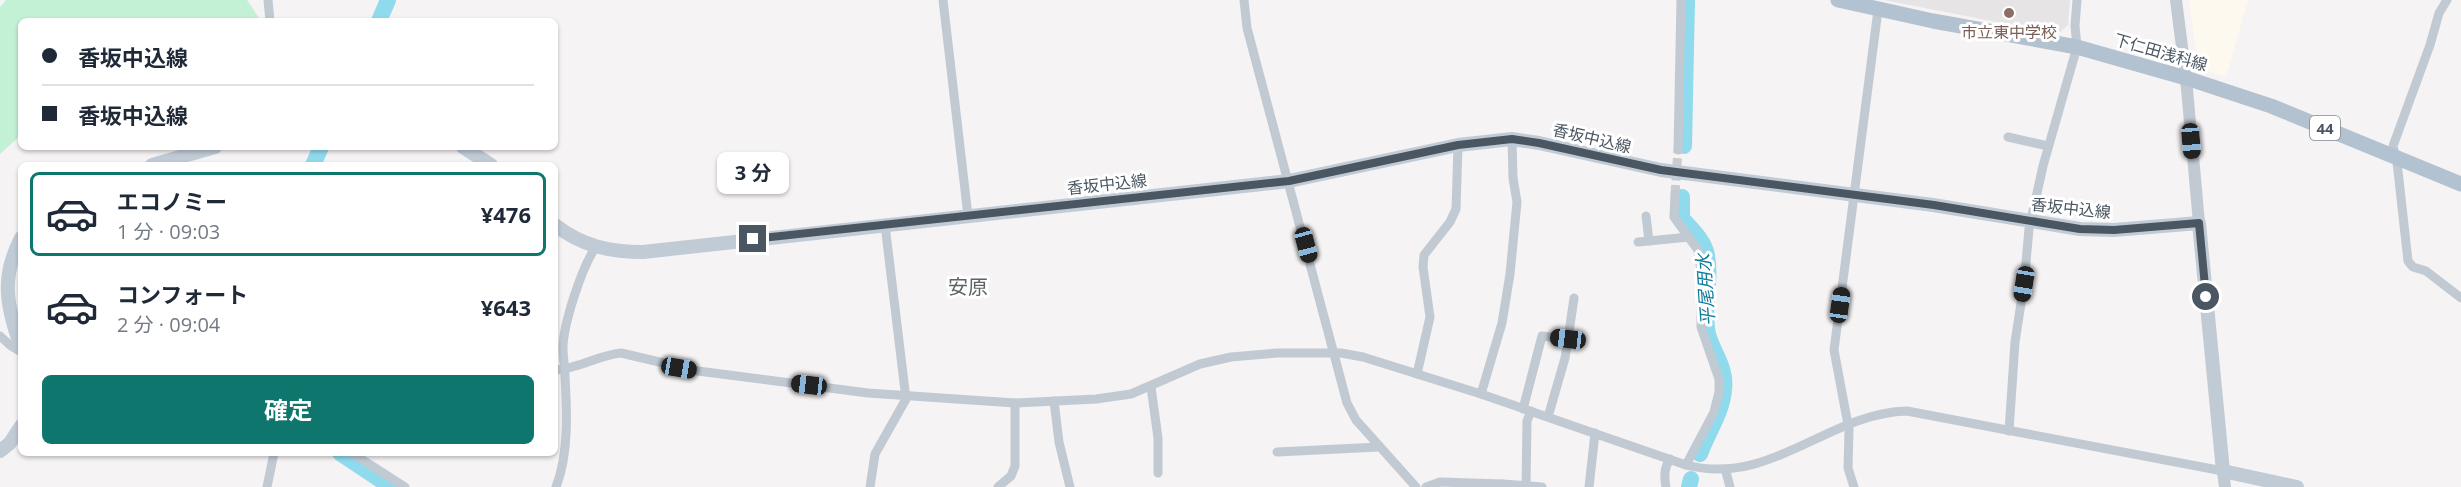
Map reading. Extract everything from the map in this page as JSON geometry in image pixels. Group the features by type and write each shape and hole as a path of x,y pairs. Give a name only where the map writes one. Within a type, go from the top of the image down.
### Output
{"main road":[{"name":"下仁田浅科線","path":"1838,0 1878,10 2076,48 2186,78 2260,102 2461,184"},
{"name":"香坂中込線","path":"558,227 571,237 596,247 616,251 643,252 1289,181 1458,145 1512,139 1661,170 1855,194 2096,230 2199,223"},
{"path":"162,162 204,150"},
{"path":"468,150 486,162"},
{"path":"2199,223 2223,471 2297,487"},
{"path":"18,244 8,262 6,292 18,338"},
{"path":"0,451 10,443 18,431"}],"street":[{"path":"268,0 270,18"},
{"path":"943,0 968,216"},
{"path":"1244,0 1247,28 1351,412 1416,487"},
{"path":"1678,150 1682,0"},
{"path":"2009,431 2015,342 2031,221 2048,146 2076,48 2077,0"},
{"path":"2176,0 2186,78 2199,223"},
{"path":"2447,0 2439,13 2430,45 2393,146 2397,162 2408,261 2413,267 2426,271 2461,298"},
{"path":"1854,487 1848,468 1848,427 1834,350 1878,10"},
{"path":"2008,137 2048,146"},
{"path":"1481,394 1503,323 1510,274 1516,202 1512,139"},
{"path":"1417,374 1430,317 1423,267 1424,255 1450,222 1456,209 1458,145"},
{"path":"1675,194 1674,217 1698,250 1701,272 1701,327 1715,368 1719,392 1714,412 1686,465"},
{"path":"1646,216 1649,241"},
{"path":"870,487 875,454 905,401 885,225"},
{"path":"1638,242 1689,237"},
{"path":"556,487 563,458 560,370 563,345 590,256 596,247"},
{"path":"1548,417 1565,358 1574,298"},
{"path":"0,336 18,349"},
{"path":"1526,486 1527,410 1542,336 1568,339"},
{"path":"560,370 621,353 698,371 905,396 1015,403 1115,397 1151,387 1200,364 1231,357 1334,352 1363,357 1481,394 1700,469 1726,472 1752,468 1848,427 1878,416 1907,411 2223,471 2224,487"},
{"path":"1151,387 1158,438 1158,473"},
{"path":"1054,401 1059,442 1070,487"},
{"path":"998,487 1014,471 1015,403"},
{"path":"1589,487 1595,433"},
{"path":"1277,452 1379,447"},
{"path":"267,487 273,456"},
{"path":"357,456 405,487"},
{"path":"1666,487 1664,476 1670,459"},
{"path":"1726,472 1730,487"},
{"path":"1426,487 1440,482 1542,487"}],"shaded area":[{"name":"市立東中学校","path":"1884,0 2070,0 2068,25 2058,34"},
{"path":"2189,0 2248,0 2226,77 2198,68"}],"green space":[{"path":"6,0 247,0 259,18 18,18 18,138 0,154 0,7"}],"waterway":[{"path":"380,18 388,0"},
{"name":"平尾用水","path":"1684,146 1687,0"},
{"path":"314,162 320,150"},
{"name":"平尾用水","path":"1682,197 1682,218 1699,237 1706,251 1708,261 1706,324 1710,341 1722,367 1724,382 1721,407 1700,454"},
{"path":"344,456 391,487"},
{"name":"平尾用水","path":"1689,487 1691,479"}],"tunnel":[{"path":"1675,194 1678,150"}],"place":[{"name":"市立東中学校","path":"2009,13"}],"district":[{"name":"安原","path":"968,286"}],"route":[{"path":"753,239 1289,181 1458,145 1512,139 1573,150 1635,166 1690,175 1855,194 2080,229 2114,230 2199,223 2206,297"}]}
